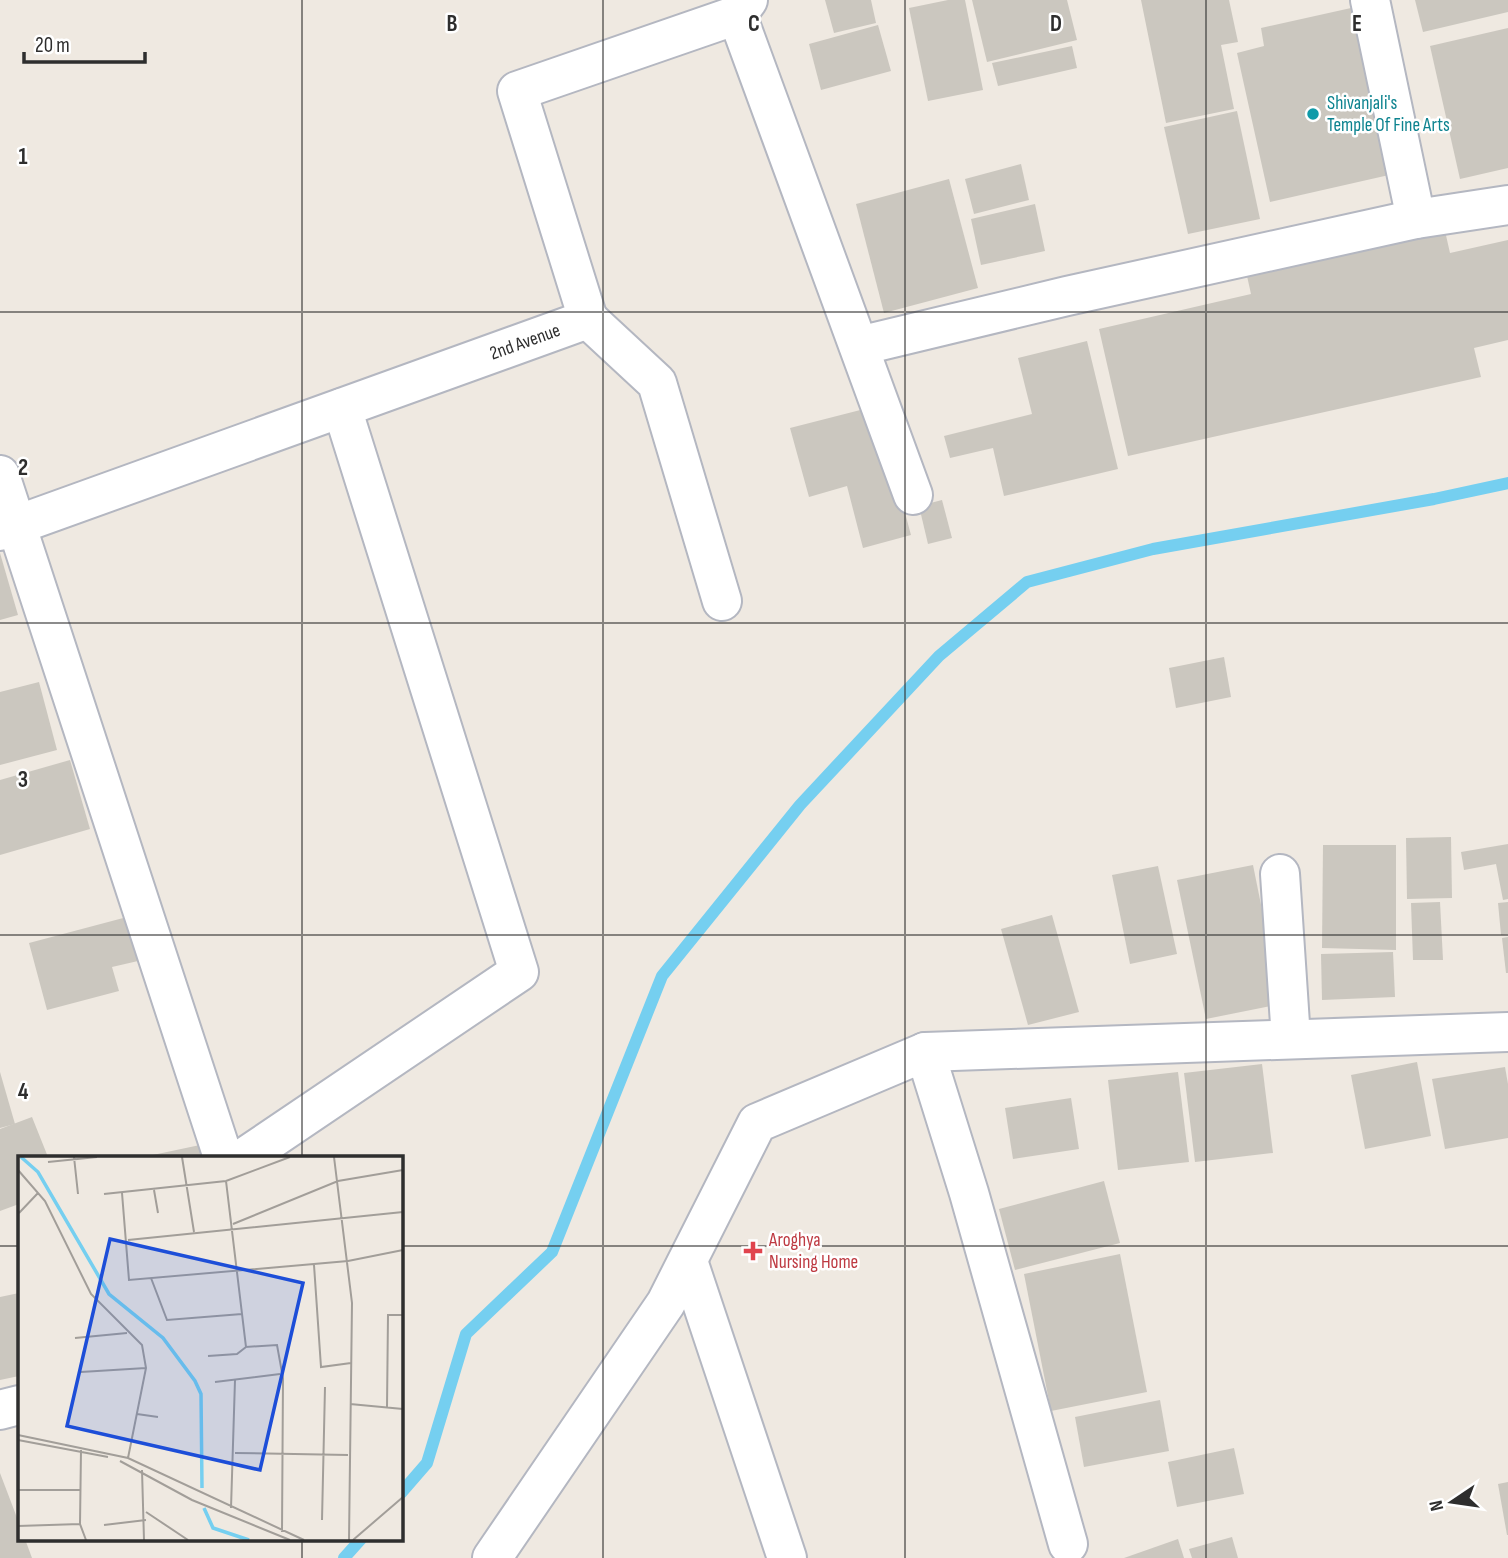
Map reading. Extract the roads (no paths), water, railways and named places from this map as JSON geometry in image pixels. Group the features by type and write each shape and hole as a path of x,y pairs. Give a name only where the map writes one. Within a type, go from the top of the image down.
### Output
{"street":[{"path":"1370,0 1416,219"},
{"path":"722,601 657,383 588,319 517,91 743,7 913,495"},
{"path":"859,346 1067,296 1416,219 1508,205"},
{"name":"2nd Avenue","path":"8,528 588,319"},
{"path":"246,1156 519,972 342,408"},
{"path":"0,475 8,528 223,1156"},
{"path":"1280,874 1291,1040"},
{"path":"492,1558 666,1303 758,1123 925,1052 1508,1032"},
{"path":"925,1052 969,1193 1068,1544"},
{"path":"688,1261 787,1558"},
{"path":"0,1410 18,1405"}],"waterway":[{"path":"402,1492 427,1463 466,1334 552,1252 662,976 800,805 939,656 1027,582 1153,549 1434,499 1508,483"},
{"path":"344,1558 360,1540"}],"place":[{"name":"Shivanjali's Temple Of Fine Arts","path":"1313,114"},
{"name":"Aroghya Nursing Home","path":"753,1251"}]}
